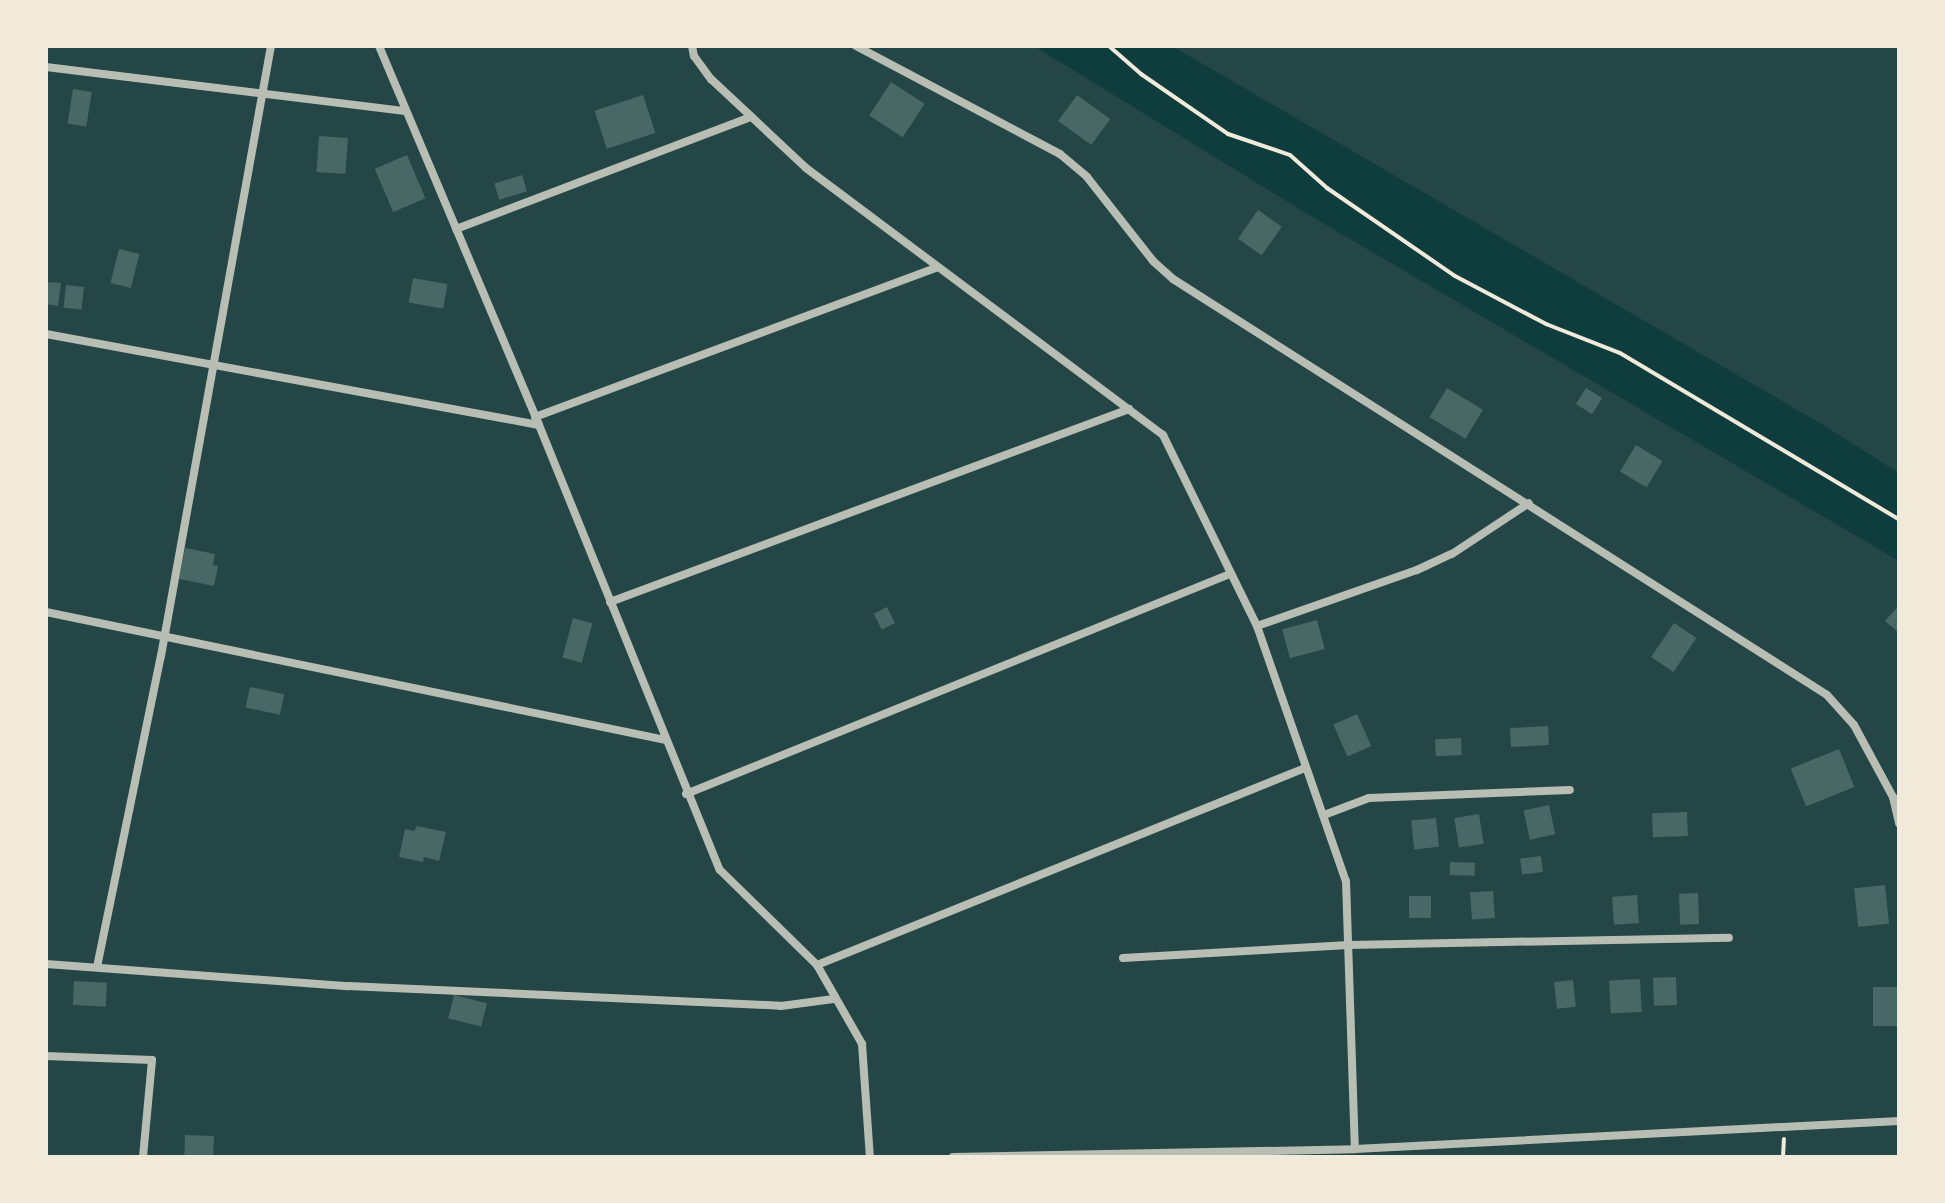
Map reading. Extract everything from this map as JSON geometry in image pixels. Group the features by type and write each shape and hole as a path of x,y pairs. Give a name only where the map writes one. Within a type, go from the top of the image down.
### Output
{"street":[{"path":"97,967 164,636 271,46"},
{"path":"379,46 537,421 686,794 720,870 817,965 862,1044 870,1157"},
{"path":"692,46 694,56 711,79 806,168 1163,435 1257,626 1346,881 1355,1149"},
{"path":"856,46 1060,154 1087,177 1153,261 1173,279 1827,695 1854,725 1896,794 1899,823"},
{"path":"46,67 405,111"},
{"path":"456,229 751,117"},
{"path":"46,334 211,367 537,421 936,268"},
{"path":"610,602 1129,409"},
{"path":"1257,626 1429,565 1452,554 1529,503"},
{"path":"686,794 1230,574"},
{"path":"46,612 665,740"},
{"path":"817,965 1305,768"},
{"path":"1324,815 1369,798 1570,790"},
{"path":"1123,958 1349,945 1729,938"},
{"path":"46,964 348,986 766,1006 834,999"},
{"path":"46,1056 152,1060 143,1157"},
{"path":"953,1157 1355,1149 1899,1121"}],"path":[{"path":"1109,46 1141,74 1228,134 1290,155 1327,188 1455,276 1546,324 1620,353 1899,519"}],"shaded area":[{"path":"46,46 1034,46 1304,212 1899,561 1899,1157 46,1157"},
{"path":"1172,46 1899,46 1899,473 1825,426"}],"building":[{"path":"891,82 925,104 903,137 869,116"},
{"path":"73,89 92,92 86,127 68,124"},
{"path":"643,95 655,133 607,149 594,111"},
{"path":"1077,95 1110,119 1091,145 1058,121"},
{"path":"319,136 348,138 345,174 316,172"},
{"path":"407,155 425,198 393,212 375,169"},
{"path":"522,175 527,191 499,200 494,183"},
{"path":"1258,210 1282,227 1262,255 1238,239"},
{"path":"119,249 139,254 131,288 111,283"},
{"path":"413,278 447,284 443,309 409,303"},
{"path":"46,282 61,283 58,306 46,304"},
{"path":"66,285 84,287 81,310 64,308"},
{"path":"1447,388 1483,410 1465,439 1429,417"},
{"path":"1586,388 1602,398 1592,414 1576,404"},
{"path":"1636,445 1663,461 1647,488 1620,472"},
{"path":"185,548 215,554 213,565 218,566 214,586 179,579"},
{"path":"1899,605 1899,633 1885,621"},
{"path":"887,607 895,623 882,630 874,614"},
{"path":"573,618 592,623 582,663 562,658"},
{"path":"1317,620 1325,649 1290,658 1282,629"},
{"path":"1674,623 1696,638 1673,672 1651,657"},
{"path":"250,687 284,694 280,715 246,708"},
{"path":"1357,714 1371,746 1347,757 1333,725"},
{"path":"1548,726 1549,745 1511,747 1510,728"},
{"path":"1461,738 1462,755 1436,756 1435,739"},
{"path":"1839,749 1854,787 1806,806 1791,768"},
{"path":"1549,805 1555,834 1530,840 1524,810"},
{"path":"1687,812 1688,836 1653,837 1652,813"},
{"path":"1479,814 1484,844 1459,848 1454,818"},
{"path":"1436,818 1439,847 1414,849 1411,821"},
{"path":"417,826 446,832 439,861 424,857 423,862 399,857 405,829 414,831"},
{"path":"1541,856 1543,872 1522,874 1520,859"},
{"path":"1450,862 1475,863 1475,876 1450,875"},
{"path":"1885,885 1889,924 1858,927 1854,888"},
{"path":"1493,891 1495,918 1472,920 1470,893"},
{"path":"1698,893 1699,924 1680,925 1679,894"},
{"path":"1637,895 1639,923 1614,925 1612,897"},
{"path":"1409,896 1431,896 1431,918 1409,918"},
{"path":"1676,977 1677,1005 1654,1006 1653,978"},
{"path":"1640,979 1642,1012 1611,1014 1609,981"},
{"path":"1573,980 1576,1007 1557,1009 1554,982"},
{"path":"74,981 107,983 106,1007 73,1005"},
{"path":"1873,987 1899,987 1899,1026 1873,1026"},
{"path":"454,995 487,1003 481,1027 448,1018"},
{"path":"185,1135 214,1136 213,1157 184,1157"}]}
